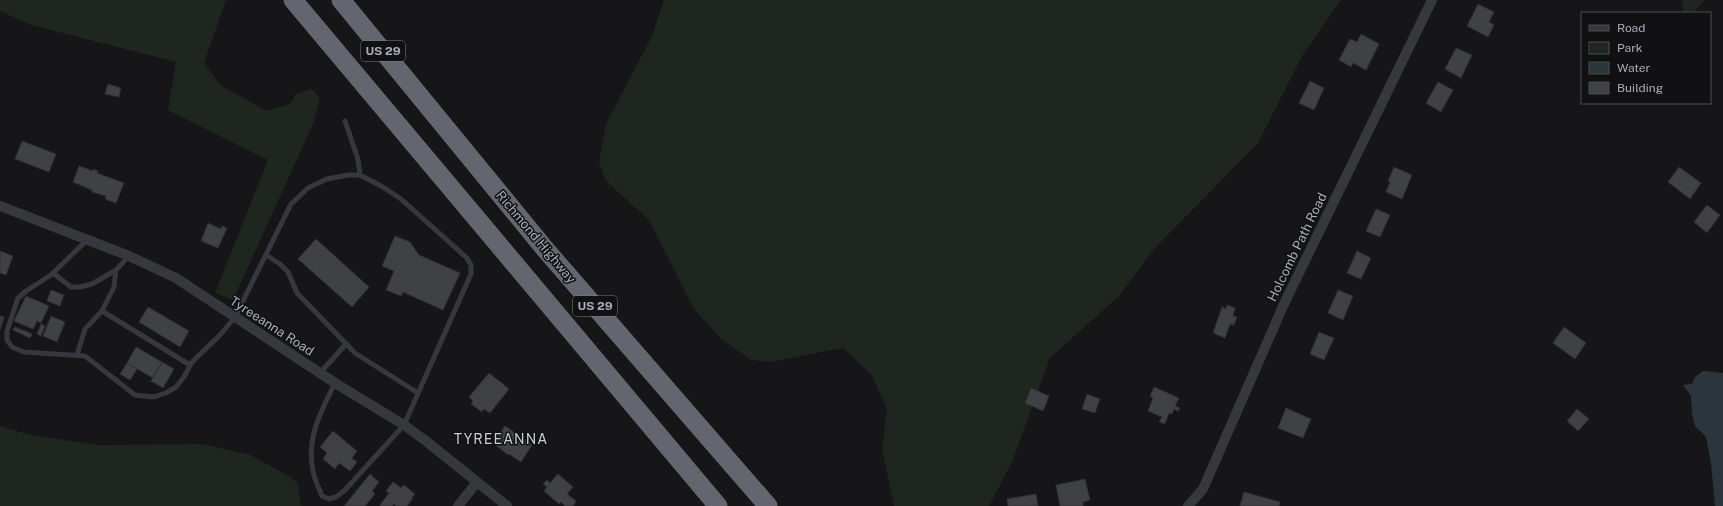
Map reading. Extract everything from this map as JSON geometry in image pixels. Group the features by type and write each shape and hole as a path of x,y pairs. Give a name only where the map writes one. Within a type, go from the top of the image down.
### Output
{"highway":[{"name":"US 29","path":"293,0 718,506"},
{"name":"Richmond Highway","path":"341,0 545,249 768,506"},
{"path":"491,182 616,313 782,506"}],"street":[{"name":"Holcomb Path Road","path":"1188,506 1203,489 1284,304 1432,0"},
{"name":"Tyreeanna Road","path":"0,206 129,256 176,278 234,318 335,383 404,425 507,506"},
{"path":"458,506 478,482"}],"lane":[{"path":"345,121 358,159 360,175"},
{"path":"86,240 53,273 18,298 7,331 7,340 12,347 24,352 85,356 135,395 154,396 166,393 176,387 184,377 190,365 220,335 234,318 291,204 308,188 336,176 360,175 383,187 401,199 467,258 471,265 471,274 404,425 345,490 336,497 329,499 322,496 312,470 312,437 318,418 335,383"},
{"path":"266,255 280,264 288,272 297,293 355,353 418,393"},
{"path":"53,273 71,287 80,287 92,284 116,270 129,256"},
{"path":"77,355 85,329 102,311 114,287 116,270"},
{"path":"102,311 190,365"},
{"path":"320,373 346,344"}],"green space":[{"path":"0,0 226,0 204,63 220,85 267,111 290,104 296,94 312,89 320,98 313,124 233,300 215,293 268,160 168,110 176,62 31,25 0,11"},
{"path":"664,0 1341,0 1302,56 1258,143 1153,250 1119,296 1050,358 1012,462 989,506 894,506 882,449 887,409 871,374 843,348 770,362 751,360 720,338 694,309 649,220 606,181 599,162 606,124 652,36"},
{"path":"1682,0 1705,0 1694,12 1683,12"},
{"path":"0,426 27,434 96,445 202,444 248,454 291,477 298,484 301,506 0,506"}],"water":[{"path":"1703,371 1723,373 1723,506 1715,506 1711,463 1706,437 1695,426 1692,414 1691,396 1683,385 1692,384 1695,377"}],"building":[{"path":"1478,4 1494,12 1489,22 1494,25 1488,37 1467,26"},
{"path":"1361,34 1379,44 1366,70 1353,63 1351,67 1339,60 1350,39 1357,42"},
{"path":"1456,48 1472,55 1461,78 1445,69"},
{"path":"1310,81 1324,88 1314,110 1299,103"},
{"path":"1438,82 1453,90 1441,112 1426,103"},
{"path":"108,84 121,88 119,97 105,94"},
{"path":"22,141 56,154 49,172 15,159"},
{"path":"79,166 93,171 93,169 98,171 97,173 124,183 116,203 105,199 106,196 92,192 92,190 73,182"},
{"path":"1394,167 1412,175 1402,199 1386,192 1390,182 1388,181"},
{"path":"1679,167 1701,183 1690,199 1668,182"},
{"path":"1707,205 1720,215 1707,233 1694,222"},
{"path":"1376,209 1390,215 1380,237 1366,231"},
{"path":"208,223 221,229 222,226 227,228 218,248 201,241"},
{"path":"395,236 410,242 419,255 460,273 443,310 403,292 401,296 386,290 394,271 382,266"},
{"path":"316,239 369,287 352,307 298,259"},
{"path":"0,251 13,256 6,275 0,273"},
{"path":"1357,251 1371,258 1361,279 1347,273"},
{"path":"51,290 64,295 60,306 47,301"},
{"path":"1338,290 1353,296 1343,320 1328,313"},
{"path":"26,296 49,306 41,323 37,321 33,329 14,321"},
{"path":"1227,305 1235,308 1233,316 1237,317 1234,325 1230,324 1225,338 1213,333 1222,307 1226,309"},
{"path":"148,307 189,331 180,347 139,322"},
{"path":"0,316 4,317 0,330"},
{"path":"51,316 65,322 57,342 43,336"},
{"path":"41,324 45,326 41,336 37,334"},
{"path":"15,327 32,334 30,338 13,330"},
{"path":"1564,327 1586,343 1575,359 1553,343"},
{"path":"1319,332 1334,338 1324,360 1310,354"},
{"path":"136,347 162,362 153,378 127,363"},
{"path":"162,362 174,369 163,388 151,381"},
{"path":"127,363 137,369 130,380 120,374"},
{"path":"489,373 509,389 490,413 484,409 482,412 471,404 473,401 469,397"},
{"path":"1154,387 1179,398 1175,406 1180,408 1178,411 1174,409 1172,414 1169,413 1165,424 1159,422 1162,417 1148,411 1153,398 1150,396"},
{"path":"1031,388 1049,396 1043,411 1025,403"},
{"path":"1087,394 1100,399 1095,413 1082,409"},
{"path":"1286,408 1311,419 1303,438 1278,428"},
{"path":"1577,409 1589,419 1578,431 1567,421"},
{"path":"505,426 532,445 521,462 509,454 508,455 493,443"},
{"path":"333,431 357,451 352,458 357,462 350,471 339,463 335,469 323,459 327,453 320,447"},
{"path":"370,474 379,482 372,491 375,494 365,506 344,506"},
{"path":"558,474 573,487 567,494 576,501 573,506 565,506 561,502 559,504 544,491 547,487 543,484 547,480 550,483"},
{"path":"1085,479 1090,500 1083,502 1083,506 1060,506 1056,485"},
{"path":"393,482 401,488 404,485 415,494 407,506 396,506 394,504 392,506 380,505 389,493 386,491"},
{"path":"1244,492 1280,502 1279,506 1240,506"},
{"path":"1036,494 1038,506 1008,506 1007,499"}],"district":[{"name":"TYREEANNA","path":"501,439"}]}
